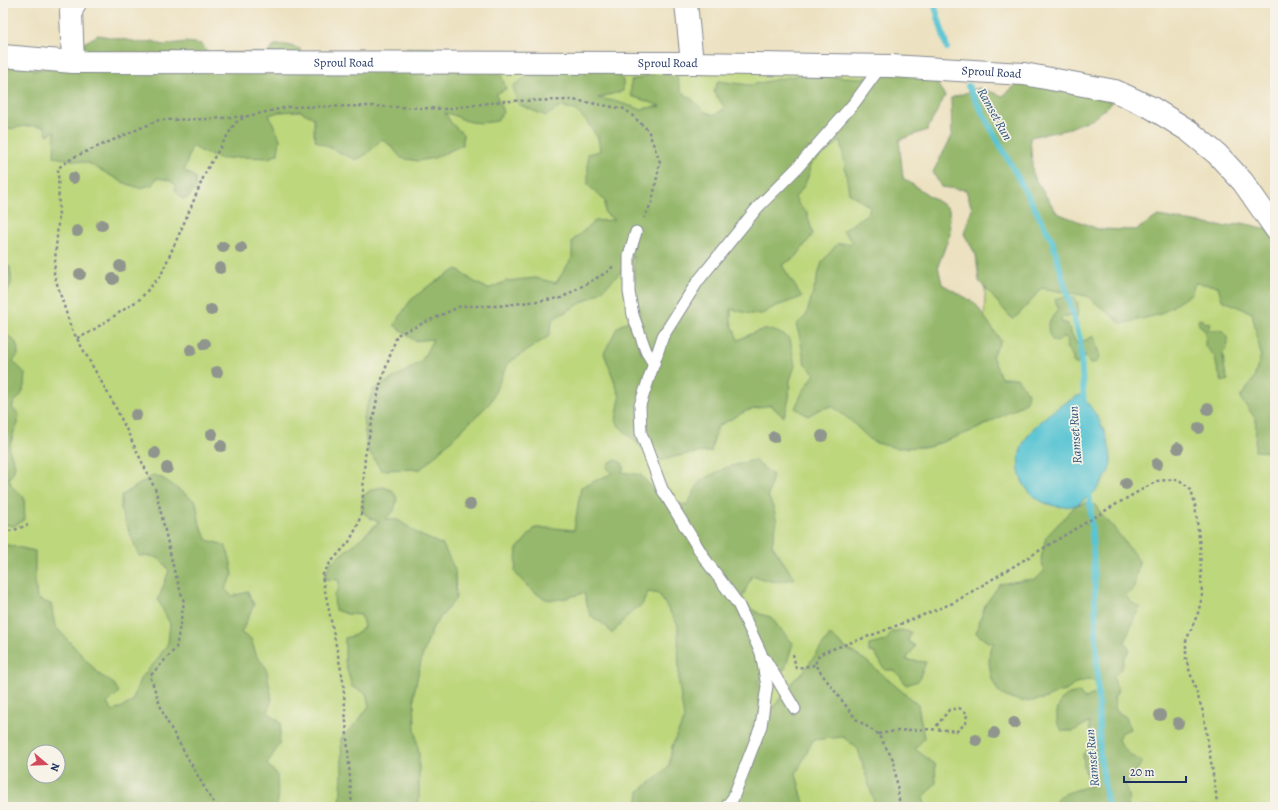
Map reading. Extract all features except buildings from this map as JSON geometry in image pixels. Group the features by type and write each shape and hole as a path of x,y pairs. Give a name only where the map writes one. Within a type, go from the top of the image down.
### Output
{"main road":[{"path":"73,62 71,12 75,3"},
{"path":"686,3 692,63"},
{"name":"Sproul Road","path":"3,56 73,62 692,63 881,66 1024,74 1115,91 1152,108 1189,131 1217,154 1243,182 1275,228"}],"lane":[{"path":"796,709 762,653 738,604 705,559 662,489 641,434 640,405 662,336 698,281 758,207 797,168 855,102 881,66"},
{"path":"636,232 629,255 630,300 633,315 646,351 654,364"},
{"path":"726,807 732,798 761,726 767,686 762,653"}],"path":[{"path":"218,807 211,799 164,716 150,676 176,648 184,602 174,570 156,491 115,406 70,328 54,274 59,211 58,168 74,157 159,120 210,119 248,116 288,107 370,106 445,110 504,101 573,100 625,109 648,130 660,162 652,202 636,232"},
{"path":"77,338 87,334 140,299 161,275 206,171 235,124 248,116"},
{"path":"352,807 343,680 322,576 330,563 349,542 357,527 362,511 365,456 380,385 397,335 461,306 498,306 561,298 609,271 614,265"},
{"path":"815,665 817,658 824,652 837,649 953,603 1157,481 1178,480 1190,489 1194,504 1200,547 1202,597 1198,613 1186,641 1186,660 1202,712 1217,807"},
{"path":"3,532 28,525"},
{"path":"793,654 796,668 815,665"},
{"path":"815,665 856,719 878,734 894,761 900,807"},
{"path":"878,734 900,730 935,728 957,731 966,723 967,713 959,708 949,710 935,728"}],"green space":[{"path":"98,35 144,43 153,41 163,45 185,42 202,44 214,66 257,65 275,45 287,45 300,49 302,55 374,66 401,50 412,48 436,48 461,68 499,69 506,89 496,94 503,112 497,121 480,123 464,120 445,113 452,124 463,134 463,145 434,158 418,161 401,158 392,147 382,139 367,154 356,160 316,141 314,133 314,118 300,111 279,112 269,115 280,139 278,154 269,158 243,157 222,159 204,153 192,146 184,171 195,177 196,188 189,197 182,199 175,189 175,184 169,180 157,178 152,185 139,188 122,182 88,163 54,157 55,131 47,135 44,126 26,126 3,130 3,69 10,62 24,62 33,70 47,69 66,53"},
{"path":"3,48 881,66 891,321 984,325 987,230 1275,245 1275,807 3,807"},
{"path":"610,69 623,80 623,91 598,98 640,109 661,106 631,96 631,81 648,75 659,74 677,77 681,91 705,112 715,115 725,108 714,92 718,81 750,85 799,75 862,78 907,71 932,76 945,96 927,130 899,140 903,178 949,209 950,234 938,266 942,284 975,303 1001,341 992,356 1001,378 1017,378 1028,393 1026,403 977,429 929,447 896,448 873,442 851,421 832,406 818,410 808,416 795,408 803,391 815,374 805,364 796,325 806,316 822,262 837,244 854,243 843,231 868,213 870,207 849,193 841,141 810,164 806,182 795,197 799,205 807,213 813,234 796,257 782,265 802,297 774,307 762,314 751,314 731,309 731,322 738,340 758,331 764,330 775,331 790,339 795,366 790,380 789,399 784,417 770,405 746,411 718,426 711,452 684,455 657,462 619,426 616,421 620,397 604,353 617,328 640,313 634,288 634,256 617,276 599,293 553,319 549,336 508,363 490,403 421,469 381,470 367,448 363,417 373,390 421,362 433,339 415,341 394,325 410,301 427,287 457,269 473,281 488,289 507,281 535,278 556,283 572,258 572,241 595,221 614,220 605,213 605,201 588,185 588,154 600,151 598,138 587,122 576,111 562,106 546,116 518,104 513,86 526,77 549,71 566,70 585,74 589,70"},
{"path":"1043,83 1113,102 1094,118 1065,130 1030,137 1033,176 1057,213 1098,229 1136,230 1158,216 1224,227 1242,223 1268,229 1275,244 1275,468 1272,452 1255,451 1256,419 1240,398 1254,378 1261,355 1252,313 1222,300 1218,286 1195,283 1191,294 1161,314 1122,324 1087,296 1041,288 1027,306 1013,320 979,281 976,255 964,234 972,209 966,190 941,187 933,172 952,136 951,98 979,88 1003,96 1016,85"},
{"path":"3,264 10,267 11,280 9,290 3,297"},
{"path":"1062,297 1075,299 1078,304 1078,312 1077,317 1065,316 1060,321 1068,324 1070,332 1077,344 1094,336 1100,357 1097,362 1090,364 1084,354 1081,355 1077,365 1073,362 1073,357 1066,347 1068,340 1064,336 1057,342 1053,341 1050,336 1048,328 1049,324 1052,317 1058,310 1055,299"},
{"path":"1201,319 1205,324 1207,322 1209,323 1209,330 1221,330 1227,335 1228,345 1223,353 1228,380 1222,382 1215,357 1205,346 1205,331 1199,325 1198,320"},
{"path":"3,330 14,340 17,345 18,355 13,361 25,373 24,387 20,397 14,403 12,408 19,414 18,424 9,449 15,465 13,473 9,478 12,487 24,497 25,519 14,526 3,524"},
{"path":"616,460 622,463 624,468 622,472 641,475 664,502 687,505 700,481 725,468 754,460 773,475 768,496 777,521 772,545 794,578 778,582 752,575 742,598 750,608 760,614 771,617 793,643 785,669 757,681 772,709 794,680 802,673 830,635 847,649 865,660 918,705 924,738 915,749 935,764 936,783 923,798 926,807 874,807 875,805 858,749 843,737 813,740 796,774 805,807 637,807 639,791 669,766 672,746 684,719 679,684 678,625 659,594 648,592 642,605 631,612 612,634 606,626 590,615 584,593 560,599 546,599 538,595 515,572 517,549 535,528 574,530 581,487 613,473 609,471 607,467 610,462"},
{"path":"154,475 164,479 196,502 200,525 207,540 225,545 230,558 233,575 225,589 232,596 248,592 254,605 241,633 251,639 257,657 266,667 272,699 268,712 281,723 279,745 267,764 277,775 278,803 275,807 3,807 3,544 35,551 37,599 51,604 55,626 100,675 114,684 119,692 107,704 114,711 132,702 140,679 157,660 168,643 170,624 158,600 169,571 157,558 139,556 121,511 121,496"},
{"path":"383,487 392,490 397,498 394,511 385,519 398,520 420,535 443,545 455,570 456,598 433,627 422,657 414,693 415,729 419,754 419,807 340,807 342,772 341,738 358,721 369,706 366,693 352,687 345,662 345,638 355,635 364,627 361,615 347,614 335,610 334,595 339,588 339,580 324,579 330,563 379,522 370,518 362,511 363,496 372,489"},
{"path":"1090,502 1096,506 1103,517 1111,524 1139,561 1134,588 1126,596 1131,602 1140,608 1134,618 1125,642 1130,650 1124,658 1122,668 1113,677 1118,690 1114,698 1116,711 1126,717 1130,729 1121,733 1118,740 1128,753 1142,762 1126,786 1129,801 1127,807 1055,807 1057,798 1095,784 1087,778 1084,767 1083,754 1091,745 1089,722 1073,731 1062,731 1057,722 1057,712 1061,700 1069,694 1079,692 1084,699 1098,692 1098,681 1087,680 1076,683 1066,691 1033,701 1021,701 1006,697 998,691 992,679 989,663 990,649 994,643 986,641 976,633 985,605 1000,584 1036,579 1044,571 1041,559 1046,537 1076,505"},
{"path":"900,630 911,632 908,641 915,646 906,660 926,662 918,681 906,685 900,676 893,670 885,670 875,653 869,652 869,645 886,641 892,632"}],"water":[{"path":"1080,395 1097,416 1105,433 1110,450 1110,467 1106,477 1096,490 1078,504 1065,507 1054,506 1043,502 1027,489 1022,480 1019,469 1019,458 1027,437 1034,428 1051,412"}],"waterway":[{"name":"Ramset Run","path":"934,3 947,48"},
{"name":"Ramset Run","path":"968,86 1052,240 1080,339 1084,405"},
{"name":"Ramset Run","path":"1089,488 1094,566 1100,755 1108,807"}]}
